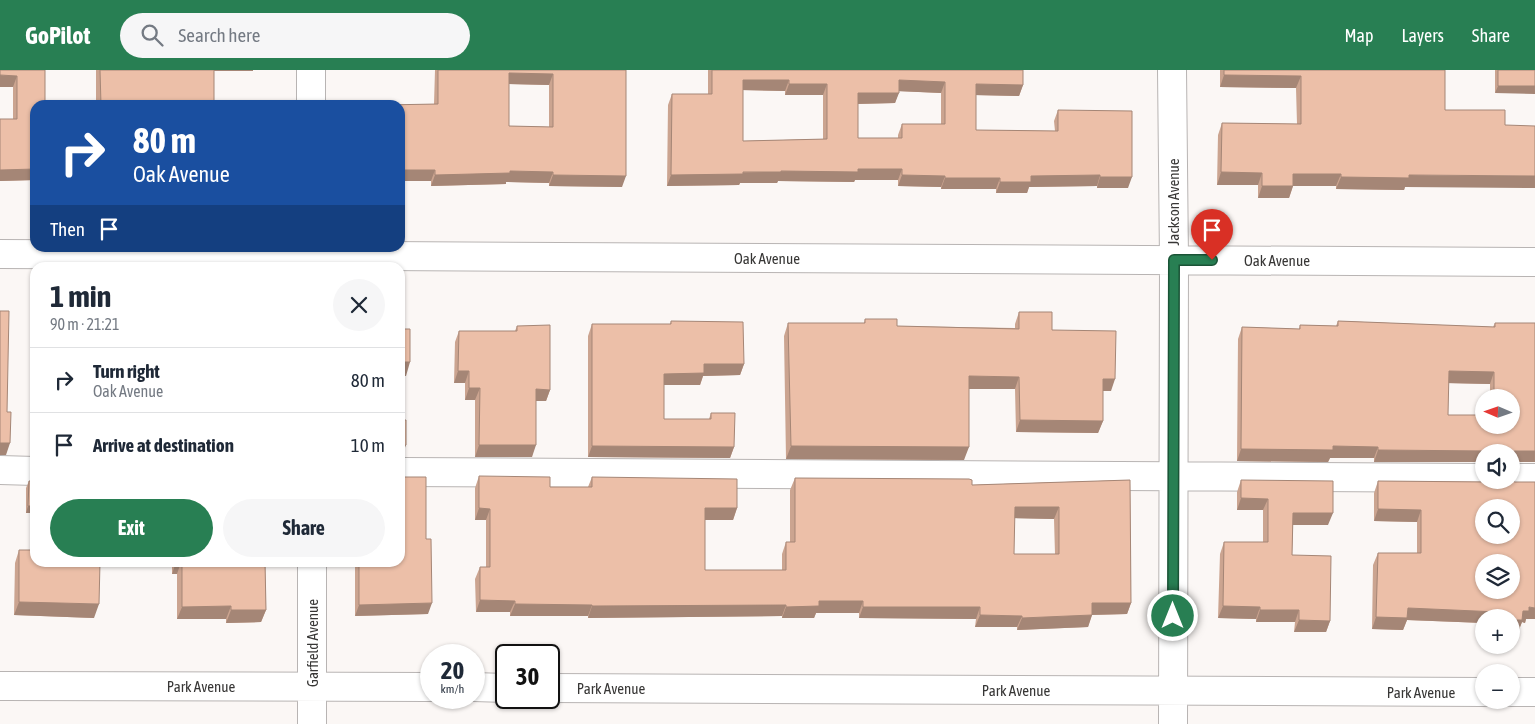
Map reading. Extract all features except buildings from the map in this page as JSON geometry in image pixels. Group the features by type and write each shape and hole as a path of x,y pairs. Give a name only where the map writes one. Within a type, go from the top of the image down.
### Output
{"street":[{"path":"311,70 311,100"},
{"name":"Jackson Avenue","path":"1172,70 1174,260 1173,724"},
{"name":"Oak Avenue","path":"0,254 1535,262"},
{"path":"0,470 30,470"},
{"path":"405,472 1475,478"},
{"path":"1520,478 1535,478"},
{"name":"Garfield Avenue","path":"312,567 312,724"},
{"name":"Park Avenue","path":"0,686 420,687"},
{"name":"Park Avenue","path":"560,688 1475,692"},
{"path":"1520,692 1535,692"}],"route":[{"path":"1173,616 1174,260 1212,260"}]}
